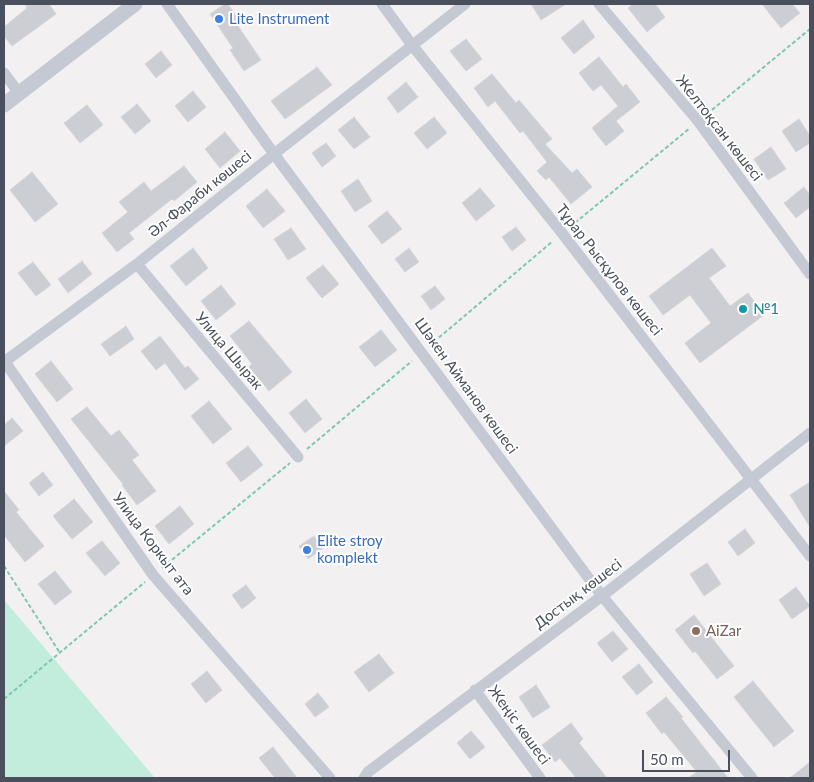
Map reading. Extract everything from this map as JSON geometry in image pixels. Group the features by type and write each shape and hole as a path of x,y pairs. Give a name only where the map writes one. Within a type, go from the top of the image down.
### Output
{"street":[{"path":"4,105 135,4"},
{"name":"Шәкен Айманов көшесі","path":"167,4 274,154 602,596 752,778"},
{"name":"Тұрар Рысқұлов көшесі","path":"382,4 412,45 562,233 752,478 810,556"},
{"name":"Әл-Фараби көшесі","path":"4,362 137,264 465,4"},
{"name":"Желтоқсан көшесі","path":"599,4 698,121 810,274"},
{"path":"4,73 19,93"},
{"name":"Улица Шырак","path":"137,264 298,457"},
{"name":"Улица Коркыт ата","path":"4,362 153,575 330,778"},
{"name":"Достық көшесі","path":"364,778 368,772 474,690 602,596 810,433"},
{"name":"Жеңіс көшесі","path":"474,690 540,778"}],"path":[{"path":"4,698 298,457 562,233 810,29"},
{"path":"4,566 60,653"}],"green space":[{"path":"4,600 155,778 4,778"}],"building":[{"path":"25,4 49,4 56,14 12,46 4,36 4,27 27,8"},
{"path":"228,4 241,24 238,26 261,60 244,71 230,50 233,48 210,14"},
{"path":"531,4 566,4 541,20"},
{"path":"633,4 655,4 665,17 647,32 628,8"},
{"path":"762,4 792,4 800,13 781,28"},
{"path":"583,20 595,37 574,54 561,38"},
{"path":"466,39 482,59 466,71 450,51"},
{"path":"161,51 172,65 156,78 145,64"},
{"path":"599,57 623,87 626,84 640,102 616,121 624,131 606,146 592,128 618,106 601,85 593,91 579,73"},
{"path":"317,67 332,85 285,119 271,101"},
{"path":"492,74 516,103 519,100 552,139 545,144 572,173 577,169 592,187 571,204 549,177 546,180 537,171 547,162 523,131 520,133 495,101 488,107 474,88"},
{"path":"406,82 418,97 398,113 387,98"},
{"path":"193,91 206,107 188,122 175,106"},
{"path":"137,104 151,121 135,134 121,117"},
{"path":"87,105 103,125 80,143 64,123"},
{"path":"354,117 370,137 354,149 338,130"},
{"path":"434,117 447,133 427,149 414,133"},
{"path":"799,119 810,136 810,143 796,152 782,131"},
{"path":"225,132 240,151 220,168 205,149"},
{"path":"326,143 336,156 322,167 312,153"},
{"path":"771,147 786,169 768,180 754,159"},
{"path":"184,166 197,182 129,233 134,239 117,252 102,233 128,212 119,202 144,182 151,191"},
{"path":"32,172 58,204 35,222 10,190"},
{"path":"358,179 372,201 355,212 341,191"},
{"path":"804,187 810,195 810,207 796,218 784,203"},
{"path":"480,188 495,206 476,221 462,203"},
{"path":"267,189 285,211 263,228 246,206"},
{"path":"387,211 402,229 382,244 368,226"},
{"path":"516,227 526,240 512,251 502,237"},
{"path":"291,228 306,249 288,260 274,239"},
{"path":"193,248 208,268 186,286 170,266"},
{"path":"409,248 419,262 405,272 395,259"},
{"name":"№1","path":"712,248 726,266 709,278 730,306 748,293 764,315 700,363 685,343 711,323 690,295 663,315 649,296"},
{"path":"82,261 92,274 68,293 58,279"},
{"path":"33,262 51,285 36,296 18,273"},
{"path":"323,265 339,284 322,298 306,278"},
{"path":"221,285 236,304 216,320 201,301"},
{"path":"435,286 445,299 431,310 421,296"},
{"path":"249,321 292,372 269,391 249,367 252,364 230,336"},
{"path":"126,326 134,339 110,356 101,344"},
{"path":"381,330 397,350 375,367 359,347"},
{"path":"160,336 185,368 188,366 199,379 185,390 165,363 156,370 141,351"},
{"path":"51,361 73,389 57,402 35,374"},
{"path":"306,399 322,419 305,433 289,413"},
{"path":"209,401 232,429 213,444 191,416"},
{"path":"87,407 111,436 119,430 139,455 132,460 156,491 137,505 123,484 71,419"},
{"path":"12,418 23,431 4,446 4,425"},
{"path":"248,446 263,465 241,482 226,463"},
{"path":"43,472 53,485 39,496 29,483"},
{"path":"810,482 810,527 790,495"},
{"path":"4,491 19,510 16,512 44,546 25,562 4,535"},
{"path":"74,499 93,522 72,539 53,516"},
{"path":"180,506 194,524 169,544 155,526"},
{"path":"745,529 755,543 738,556 728,542"},
{"path":"314,536 322,549 308,559 299,546"},
{"path":"102,541 120,563 105,576 86,553"},
{"path":"707,563 721,584 704,596 690,574"},
{"path":"55,571 72,592 55,605 38,584"},
{"path":"246,585 256,598 242,609 232,595"},
{"path":"796,587 810,606 792,619 779,600"},
{"path":"694,615 734,666 717,679 695,651 693,653 675,630"},
{"path":"613,631 628,649 612,662 597,643"},
{"path":"379,654 394,673 369,692 354,672"},
{"path":"639,664 653,682 637,695 622,677"},
{"path":"207,671 222,690 206,703 191,684"},
{"path":"753,681 794,731 774,747 734,697"},
{"path":"536,685 550,707 533,718 519,697"},
{"path":"318,693 329,707 315,717 305,704"},
{"path":"666,697 728,778 688,778 697,772 664,732 662,734 646,713"},
{"path":"571,723 583,739 579,743 607,778 576,778 560,758 555,762 542,745"},
{"path":"471,731 485,747 470,759 457,743"},
{"path":"273,747 297,778 275,778 259,758"},
{"path":"810,762 810,778 790,778"}],"place":[{"name":"Lite Instrument","path":"219,19"},
{"name":"№1","path":"743,309"},
{"name":"Elite stroy komplekt","path":"307,550"},
{"name":"AiZar","path":"696,631"}]}
